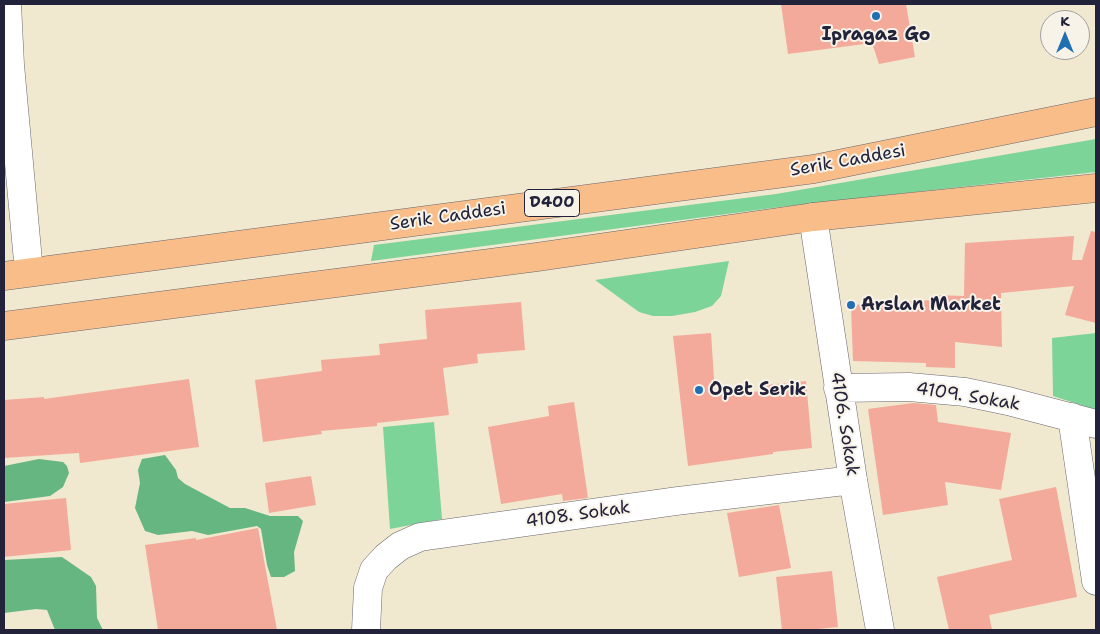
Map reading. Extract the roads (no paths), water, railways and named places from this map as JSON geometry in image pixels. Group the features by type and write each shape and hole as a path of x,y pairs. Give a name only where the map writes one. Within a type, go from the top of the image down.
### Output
{"highway":[{"name":"Serik Caddesi","path":"16,274 814,169 1096,112"},
{"path":"4,326 537,257 813,217 1096,188"}],"street":[{"path":"8,4 7,66 16,274"},
{"name":"4106. Sokak","path":"813,217 838,388 880,630"},
{"name":"4109. Sokak","path":"838,388 909,387 965,392 1084,421"},
{"path":"1084,421 1096,581"},
{"name":"4108. Sokak","path":"366,630 368,588 374,570 400,546 420,537 676,501 853,480"}],"place":[{"name":"Ipragaz Go","path":"876,16"},
{"name":"Arslan Market","path":"851,305"},
{"name":"Opet Serik","path":"699,390"}]}
